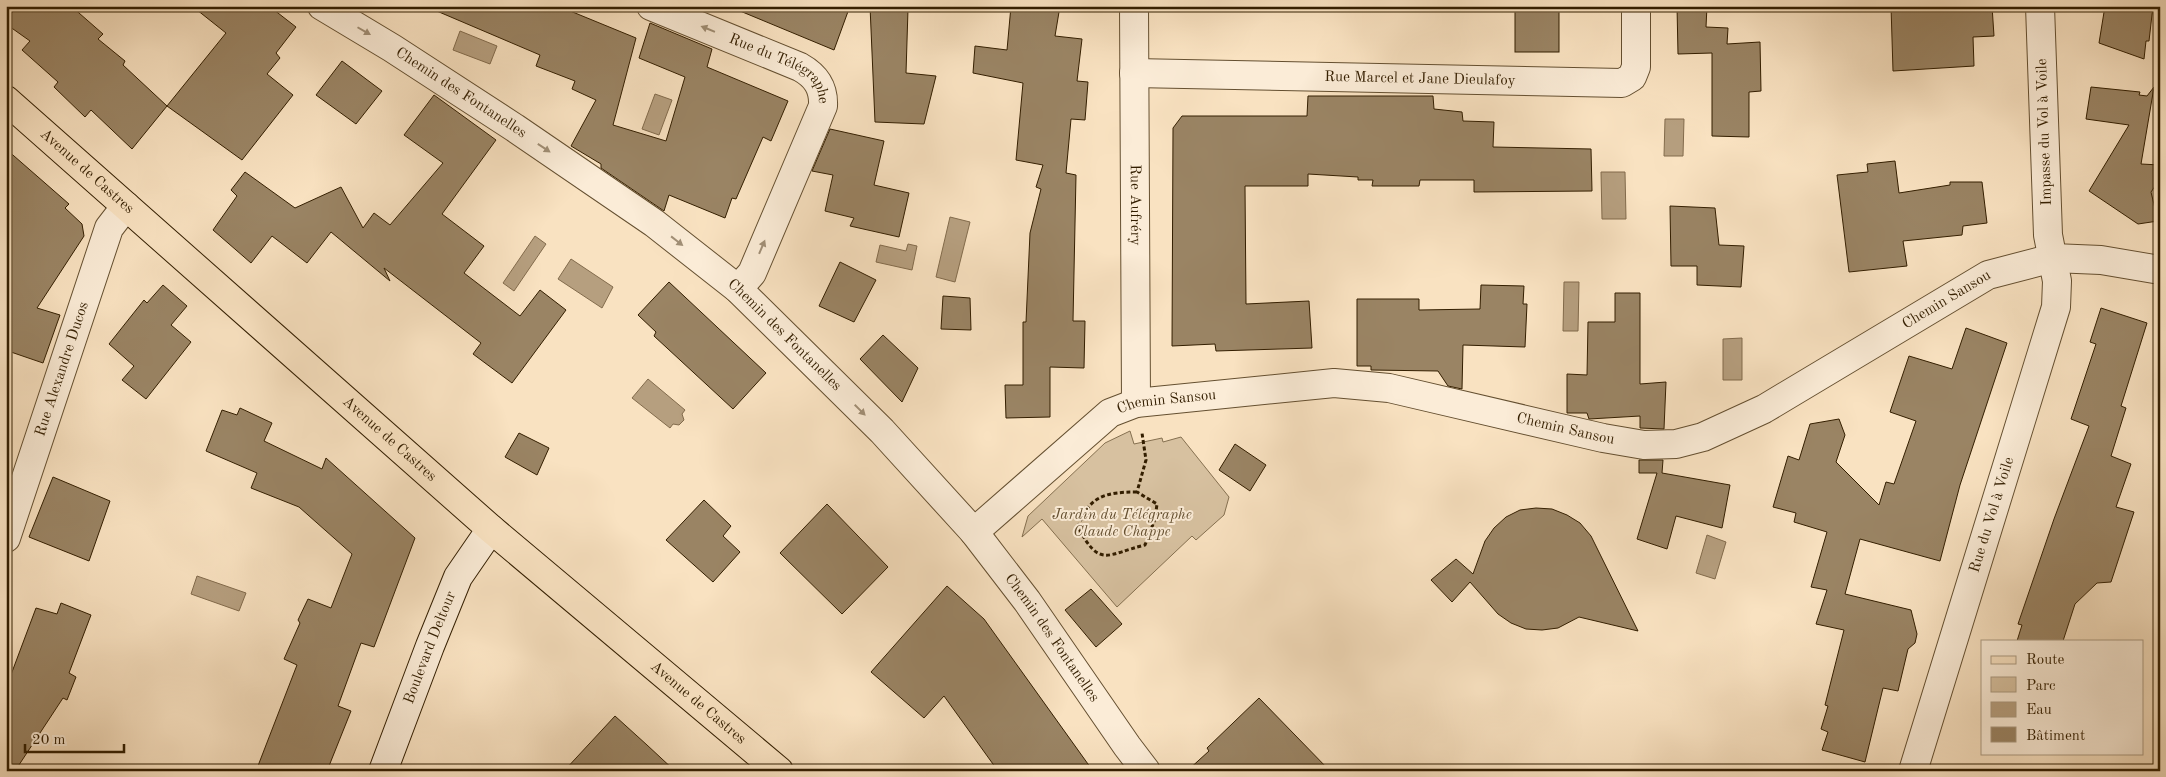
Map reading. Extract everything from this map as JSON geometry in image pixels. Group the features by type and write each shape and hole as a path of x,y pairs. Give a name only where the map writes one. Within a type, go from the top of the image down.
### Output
{"main road":[{"name":"Avenue de Castres","path":"6,100 490,529 779,771"}],"street":[{"name":"Chemin des Fontanelles","path":"322,6 392,48 515,128 654,223 738,289 882,431 974,532 1027,601 1126,746 1146,771"},
{"name":"Rue du Télégraphe","path":"651,6 800,67 812,74 824,95 823,106 752,273 738,289"},
{"name":"Rue Aufréry","path":"1134,6 1136,403"},
{"name":"Rue Marcel et Jane Dieulafoy","path":"1134,73 1622,83 1632,77 1636,67 1636,6"},
{"name":"Impasse du Vol à Voile","path":"2040,6 2048,235 2053,258"},
{"name":"Rue Alexandre Ducos","path":"6,538 109,228 126,206"},
{"name":"Chemin Sansou","path":"974,532 1110,413 1136,403 1334,383 1389,388 1603,438 1644,445 1676,444 1703,437 1764,409 1988,275 2053,258 2101,260 2160,270"},
{"name":"Rue du Vol à Voile","path":"1913,771 2056,307 2057,281 2053,258"},
{"name":"Boulevard Deltour","path":"383,771 458,577 490,529"}],"path":[{"path":"1136,403 1146,460 1137,492"},
{"path":"1115,492 1137,492 1157,504 1155,519 1145,545 1126,549 1116,554 1103,556 1097,553 1088,546 1078,527 1083,512 1097,498 1115,492"}],"green space":[{"name":"Jardin du Télégraphe Claude Chappe","path":"1130,431 1134,444 1162,438 1163,442 1181,437 1229,497 1224,515 1196,540 1192,536 1117,607 1042,519 1022,537 1028,516 1105,443"}],"water":[{"path":"460,31 497,46 490,64 453,50"},
{"path":"655,94 672,100 659,135 642,129"},
{"path":"1665,119 1684,119 1683,156 1664,156"},
{"path":"1601,172 1625,172 1626,219 1602,219"},
{"path":"950,217 970,222 955,282 936,277"},
{"path":"535,236 546,244 514,291 503,283"},
{"path":"908,244 917,246 912,270 876,262 880,245 906,251"},
{"path":"571,259 613,287 602,308 558,279"},
{"path":"1564,282 1579,282 1578,331 1563,331"},
{"path":"1742,338 1742,380 1723,380 1723,339"},
{"path":"648,379 685,410 682,414 684,420 679,425 673,424 670,428 632,398"},
{"path":"1707,535 1726,542 1715,579 1696,573"},
{"path":"197,576 246,593 239,611 191,594"}],"building":[{"path":"6,6 71,6 103,34 98,39 125,61 123,65 167,106 132,149 91,110 85,117 54,87 58,82 22,50 30,41 6,24"},
{"path":"192,6 269,6 296,27 276,53 280,58 267,74 293,95 242,160 167,106 226,33"},
{"path":"425,6 558,6 636,38 613,125 666,141 685,77 639,58 650,23 712,49 707,67 788,101 771,141 763,137 736,199 732,198 725,218 669,195 664,211 601,168 601,164 571,146 596,100 572,89 575,81 536,66 540,55"},
{"path":"728,6 850,6 834,50"},
{"path":"870,6 908,9 906,73 936,76 924,124 875,122"},
{"path":"1011,6 1060,6 1055,36 1082,39 1077,81 1088,82 1085,120 1071,119 1066,173 1076,175 1073,321 1085,321 1084,368 1050,367 1050,417 1006,418 1005,385 1023,385 1023,322 1026,322 1030,233 1041,189 1036,187 1043,165 1016,160 1023,83 973,73 975,46 1007,50"},
{"path":"1515,6 1559,6 1559,52 1515,52"},
{"path":"1677,6 1707,6 1706,27 1728,28 1727,44 1760,42 1761,91 1749,92 1749,137 1712,136 1712,53 1678,54"},
{"path":"1891,6 1992,6 1994,36 1973,37 1974,66 1893,71"},
{"path":"2105,6 2153,6 2149,41 2146,41 2144,59 2099,43"},
{"path":"342,61 382,91 356,124 316,95"},
{"path":"2091,87 2140,92 2139,95 2147,96 2154,87 2141,164 2160,165 2160,179 2151,192 2158,221 2138,224 2089,191 2129,125 2086,119"},
{"path":"434,95 496,140 442,214 484,246 464,273 520,316 540,290 566,310 512,383 473,354 481,343 384,268 390,281 331,232 307,263 272,236 251,263 213,230 237,196 231,190 245,172 295,208 341,187 363,228 374,213 390,225 443,163 404,135"},
{"path":"1308,96 1433,96 1434,109 1462,112 1463,121 1494,122 1493,147 1591,149 1592,191 1474,192 1474,180 1420,180 1419,186 1372,186 1373,180 1358,180 1358,177 1308,174 1308,186 1245,186 1246,304 1309,301 1312,348 1216,351 1215,344 1172,346 1173,128 1182,116 1307,116"},
{"path":"830,129 884,141 874,185 909,193 899,237 850,226 854,218 825,211 833,175 812,171"},
{"path":"6,149 69,204 65,208 82,224 84,236 37,308 60,315 43,363 8,351 6,354"},
{"path":"1895,161 1899,193 1950,185 1950,182 1982,182 1987,223 1963,226 1962,235 1903,241 1907,266 1849,272 1837,175 1868,172 1867,164"},
{"path":"1670,206 1715,208 1719,245 1744,246 1741,287 1697,285 1697,266 1671,266"},
{"path":"840,262 876,280 854,322 819,306"},
{"path":"669,282 766,373 733,409 654,336 656,332 638,315"},
{"path":"163,285 187,306 171,325 191,342 146,399 122,380 134,366 109,344 144,300 147,303"},
{"path":"1481,285 1524,286 1523,304 1527,304 1525,347 1463,345 1462,389 1448,386 1438,371 1371,370 1371,366 1357,366 1357,299 1419,299 1419,310 1480,309"},
{"path":"1615,293 1640,293 1640,384 1666,382 1664,429 1640,428 1640,416 1589,419 1587,413 1567,413 1567,374 1587,375 1588,322 1615,322"},
{"path":"943,296 970,298 971,330 941,329"},
{"path":"2101,308 2147,323 2121,406 2126,408 2111,456 2131,464 2116,507 2134,512 2111,582 2097,583 2075,604 2063,640 2017,640 2022,625 2018,624 2054,519 2089,426 2071,419 2096,344 2090,342"},
{"path":"1966,328 2007,343 1960,485 1940,561 1860,539 1845,594 1911,610 1917,634 1915,643 1908,649 1898,691 1883,688 1865,762 1822,750 1828,732 1821,729 1828,706 1825,705 1844,630 1816,624 1827,590 1811,587 1827,532 1794,522 1796,513 1773,507 1788,456 1799,460 1810,424 1839,419 1845,435 1836,462 1879,505 1886,482 1894,484 1916,421 1890,412 1909,356 1952,369"},
{"path":"883,335 918,368 902,402 860,359"},
{"path":"240,408 272,423 264,441 322,469 326,458 415,538 374,647 361,643 338,706 351,711 327,771 256,771 297,665 284,659 300,623 298,620 308,599 331,608 352,554 299,507 251,488 257,473 206,451 222,410 237,415"},
{"path":"519,433 549,448 537,475 505,457"},
{"path":"1235,444 1266,465 1250,491 1219,470"},
{"path":"1639,460 1663,460 1662,473 1730,485 1722,528 1676,516 1667,549 1637,539 1657,473 1639,473"},
{"path":"53,477 110,501 89,561 29,537"},
{"path":"704,500 731,526 723,536 740,552 713,582 666,540"},
{"path":"827,504 888,567 842,614 780,553"},
{"path":"1552,509 1567,515 1580,523 1591,536 1638,631 1579,617 1558,628 1526,629 1511,623 1498,614 1470,582 1452,602 1431,580 1456,559 1473,574 1485,541 1494,528 1506,517 1520,510"},
{"path":"947,586 984,619 1093,771 998,771 944,696 924,718 871,672"},
{"path":"1091,589 1122,624 1096,647 1065,610"},
{"path":"61,603 91,615 69,673 76,677 67,700 63,698 15,771 6,771 6,688 36,608 57,614"},
{"path":"1259,698 1330,771 1187,771 1209,751 1207,748"},
{"path":"615,716 647,745 675,771 564,771"}]}
